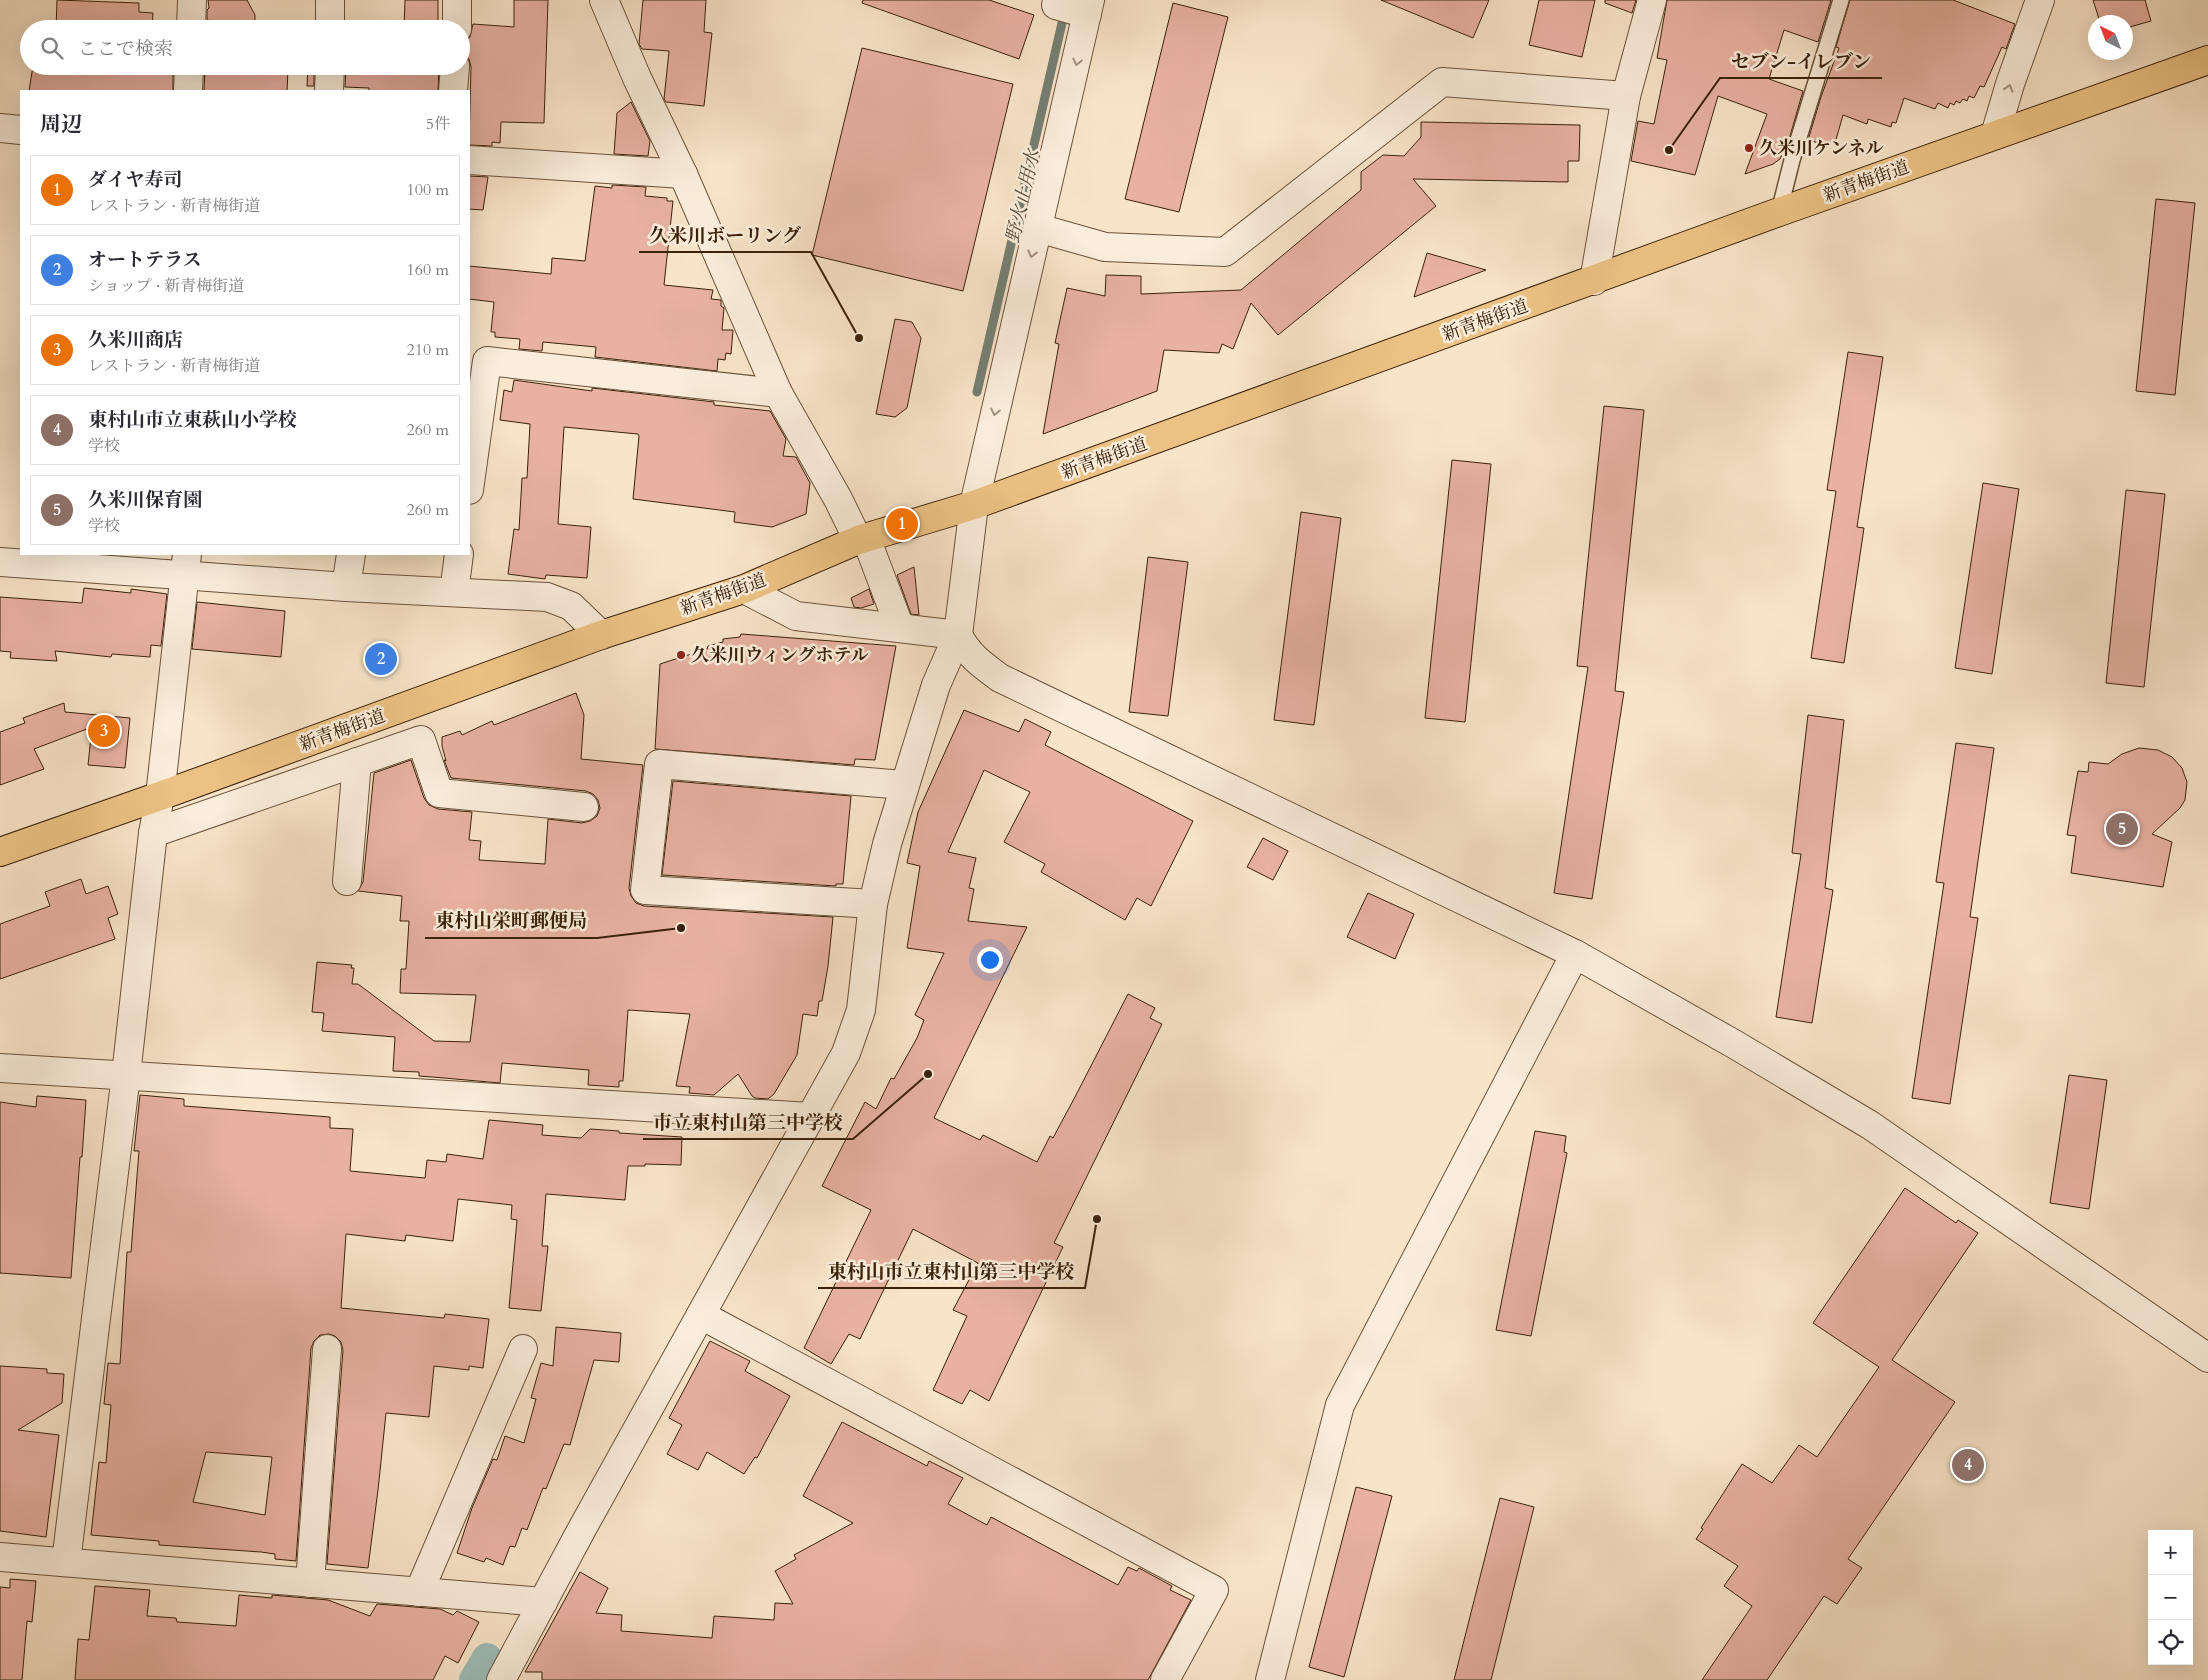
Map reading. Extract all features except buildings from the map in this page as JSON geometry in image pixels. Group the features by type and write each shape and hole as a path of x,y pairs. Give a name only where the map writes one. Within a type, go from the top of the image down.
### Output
{"main road":[{"name":"新青梅街道","path":"0,852 160,796 601,635 744,589 862,539 974,505 1594,281 1779,212 2208,60"}],"street":[{"path":"191,20 192,0"},
{"path":"330,0 330,20"},
{"path":"457,0 457,20"},
{"path":"604,0 637,78 683,174 778,393 862,539 900,628"},
{"path":"1594,281 1626,96 1652,0"},
{"path":"1995,135 2010,84 2040,0"},
{"path":"501,1680 542,1602 846,1053 862,1010 873,904 887,844 936,685 958,635 974,505 1007,355 1038,228 1070,6"},
{"path":"188,90 189,75"},
{"path":"329,90 330,75"},
{"path":"453,90 454,75"},
{"path":"1038,228 1104,247 1225,252 1442,82 1626,96"},
{"path":"0,128 20,130"},
{"path":"470,160 683,174"},
{"path":"470,483 487,361 778,393"},
{"path":"346,587 350,555"},
{"path":"454,592 460,555"},
{"path":"0,562 186,564 346,587 547,597 572,606 601,635"},
{"path":"66,1562 126,1075 153,833 160,796 186,564"},
{"path":"744,589 796,616 958,635"},
{"path":"958,635 965,649 975,660 1000,678 1575,954 1734,1044 1870,1125 2208,1358"},
{"path":"153,833 421,740 439,793 584,807"},
{"path":"347,881 357,762"},
{"path":"873,904 645,890 659,764 904,785"},
{"path":"1270,1680 1340,1405 1575,954"},
{"path":"0,1068 811,1117"},
{"path":"701,1315 1214,1590 1165,1680"},
{"path":"310,1583 327,1349"},
{"path":"419,1592 524,1349"},
{"path":"0,1557 542,1602"}],"lane":[{"path":"1779,212 1792,160 1841,0"}],"waterway":[{"name":"野火止用水","path":"977,392 1065,10"},
{"name":"野火止用水","path":"474,1680 487,1658"}],"place":[{"name":"久米川ケンネル","path":"1749,148"},
{"name":"セブン-イレブン","path":"1669,150"},
{"name":"久米川ボーリング","path":"859,338"},
{"name":"ダイヤ寿司","path":"902,524"},
{"name":"久米川ウィングホテル","path":"681,655"},
{"name":"オートテラス","path":"381,659"},
{"name":"久米川商店","path":"104,731"},
{"name":"久米川保育園","path":"2122,829"},
{"name":"東村山栄町郵便局","path":"681,928"},
{"name":"市立東村山第三中学校","path":"928,1074"},
{"name":"東村山市立東村山第三中学校","path":"1097,1219"},
{"name":"東村山市立東萩山小学校","path":"1968,1465"}]}
